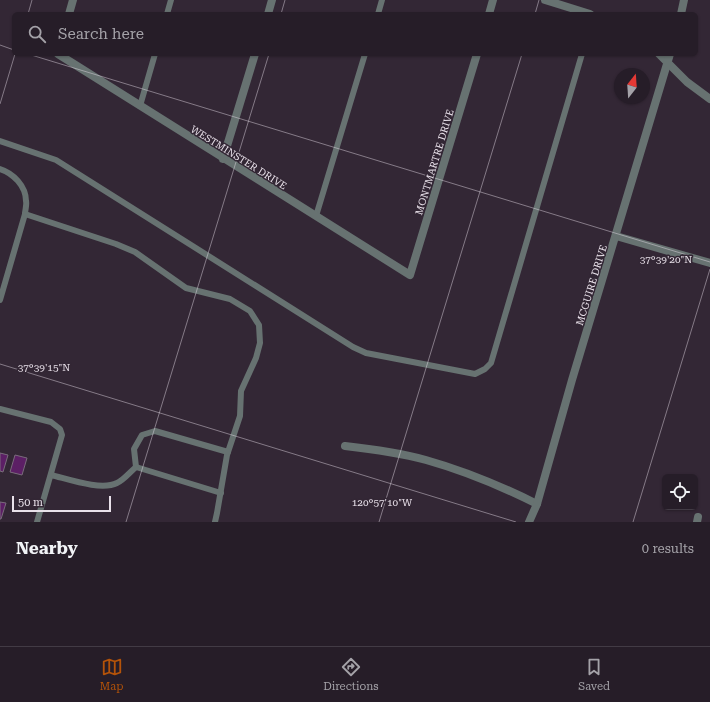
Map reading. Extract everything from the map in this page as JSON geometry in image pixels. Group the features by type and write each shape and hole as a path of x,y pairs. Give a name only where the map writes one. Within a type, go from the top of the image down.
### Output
{"street":[{"path":"70,12 73,0"},
{"path":"269,12 272,0"},
{"path":"490,12 493,0"},
{"path":"545,0 584,12"},
{"path":"681,12 684,0"},
{"name":"WESTMINSTER DRIVE","path":"61,56 410,275"},
{"path":"223,159 254,56"},
{"name":"MONTMARTRE DRIVE","path":"410,275 476,56"},
{"path":"661,56 687,82 710,99"},
{"name":"MCGUIRE DRIVE","path":"528,522 537,504 572,380 670,56"},
{"path":"616,236 710,263"},
{"path":"345,446 388,452 425,460 466,472 537,504"}],"lane":[{"path":"168,12 171,0"},
{"path":"379,12 382,0"},
{"path":"140,106 154,56"},
{"path":"316,216 364,56"},
{"path":"0,141 56,160 353,347 366,353 475,374 485,369 491,363 581,56"},
{"path":"0,169 17,180 24,192 26,200 25,214 0,300"},
{"path":"25,214 116,244 135,252 186,288 230,299 250,311 258,324 260,343 256,358 241,391 240,416 228,452 215,522"},
{"path":"0,409 51,422 60,429 62,435 37,522"},
{"path":"136,467 134,449 142,435 155,431 228,452"},
{"path":"51,475 100,486 116,484 136,467"},
{"path":"136,467 221,493"}],"building":[{"path":"0,453 8,455 3,472 0,471"},
{"path":"15,455 27,458 22,475 10,472"},
{"path":"0,502 6,503 1,519 0,519"}]}
